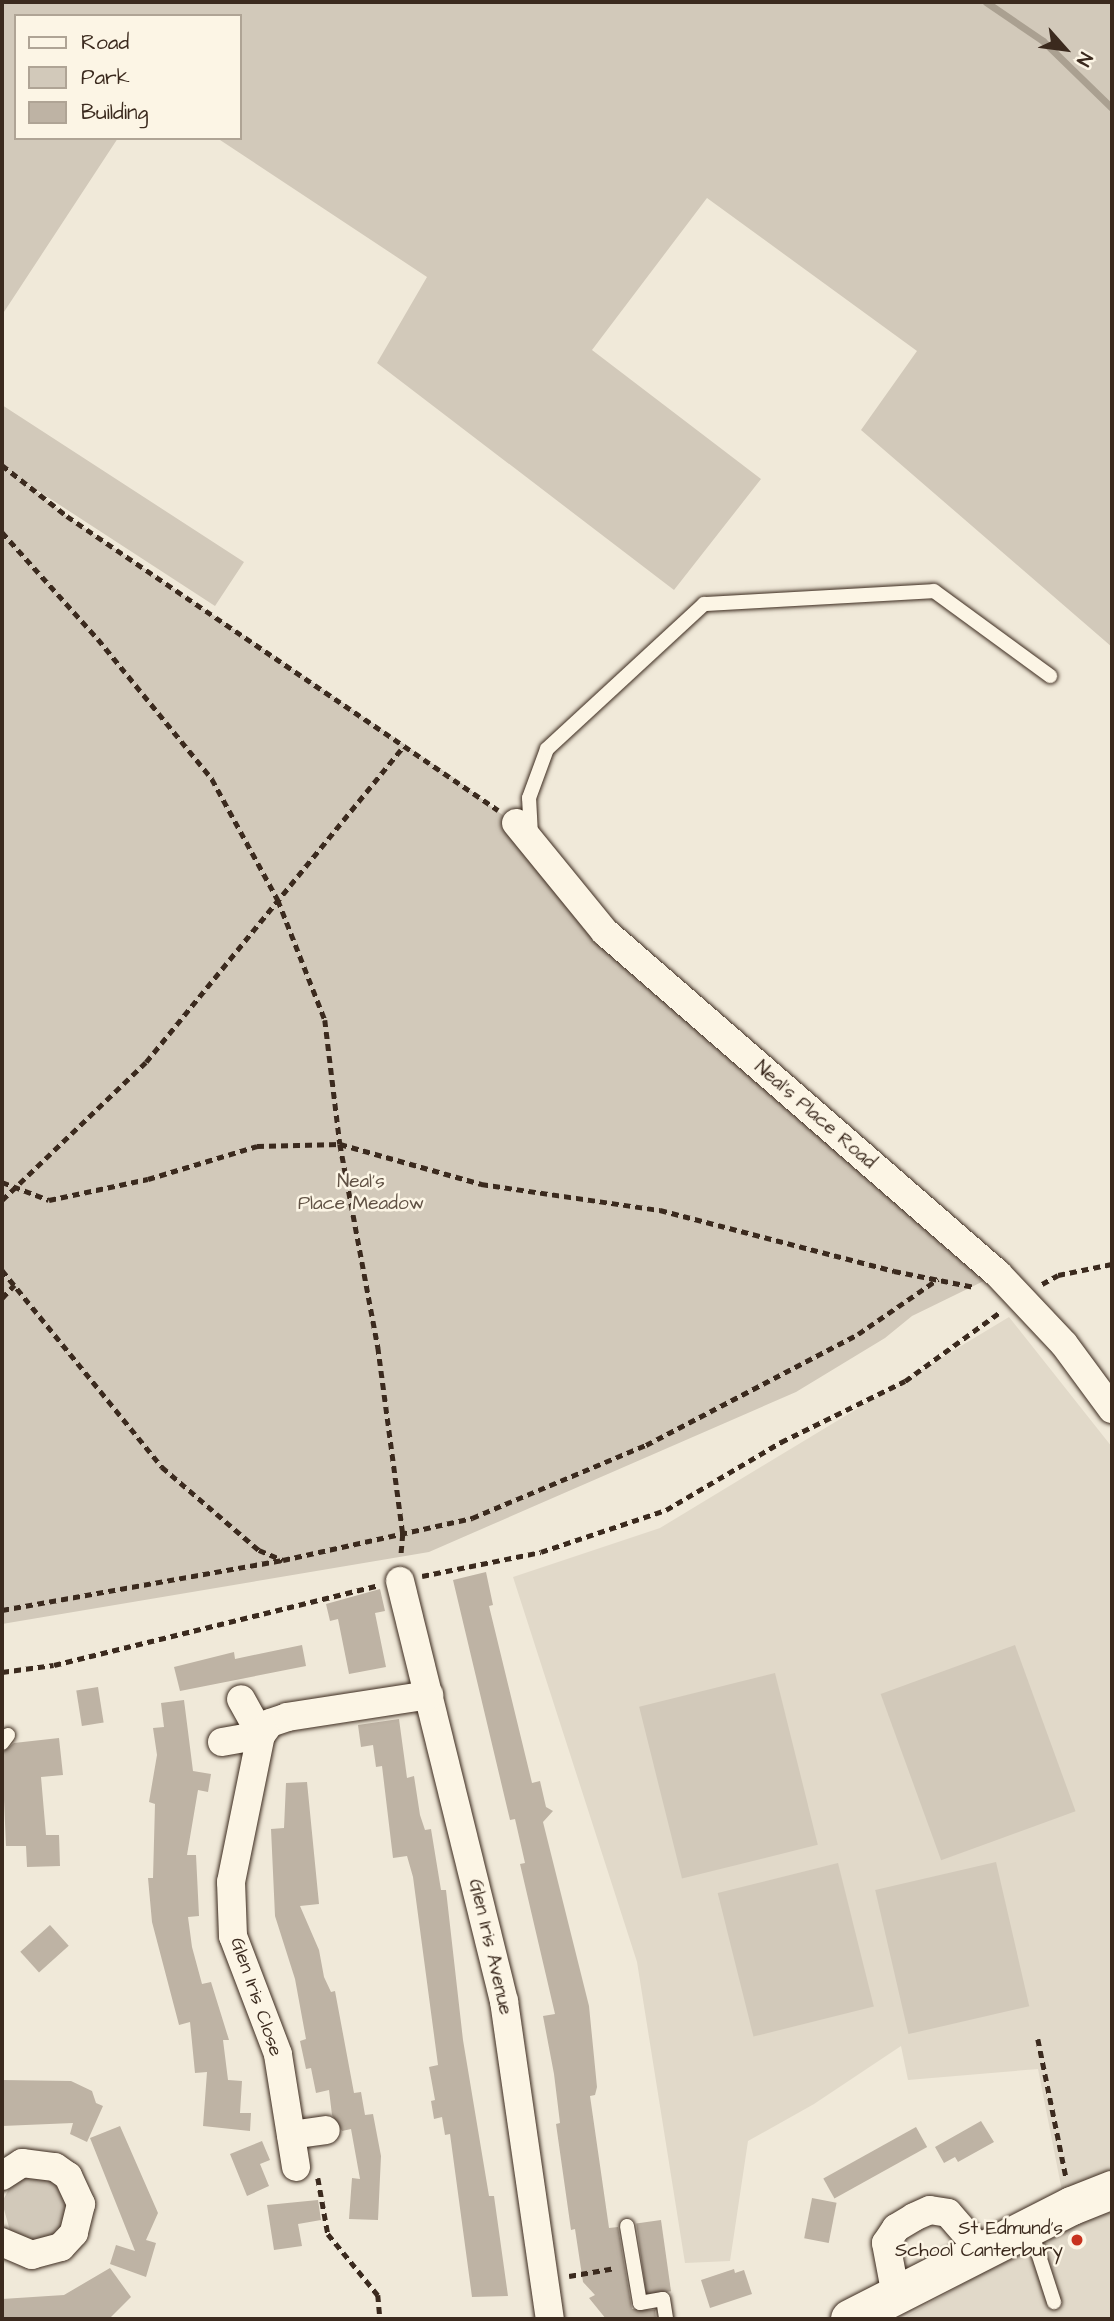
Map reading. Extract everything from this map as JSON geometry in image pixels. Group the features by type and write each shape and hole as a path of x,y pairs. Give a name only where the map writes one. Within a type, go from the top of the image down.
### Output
{"main road":[{"path":"850,2319 1072,2206 1112,2190"}],"street":[{"name":"Neal's Place Road","path":"524,830 562,884 605,932 998,1274 1064,1344 1112,1409"},
{"name":"Glen Iris Avenue","path":"400,1581 504,2001 550,2319"},
{"path":"222,1742 261,1735 270,1723 287,1717 429,1695"},
{"path":"241,1699 261,1735"},
{"name":"Glen Iris Close","path":"261,1735 231,1882 233,1936 271,2032 296,2167"},
{"path":"291,2136 326,2130"},
{"path":"2,2176 22,2163 55,2167 68,2176 81,2204 74,2233 61,2247 32,2255 2,2242"},
{"path":"896,2296 886,2243 896,2228 914,2217 930,2210 948,2213 981,2251"}],"lane":[{"path":"524,830 529,798 547,749 704,604 934,591 1050,676"},
{"path":"627,2226 640,2303 663,2299 666,2319"},
{"path":"1030,2227 1054,2302"}],"path":[{"path":"2,465 67,516 524,830"},
{"path":"2,532 98,639 212,779 278,900 325,1020 340,1144 378,1347 402,1534"},
{"path":"2,1200 146,1062 404,746"},
{"path":"2,1182 49,1200 148,1179 257,1146 340,1144 481,1184 660,1210 1018,1298"},
{"path":"2,1672 54,1665 400,1581 541,1552 666,1510 781,1442 905,1381 1018,1298 1058,1275 1112,1264"},
{"path":"2,1270 162,1467 259,1550 283,1560"},
{"path":"2,1610 283,1560 472,1518 646,1445 858,1334 938,1279"},
{"path":"2,1298 14,1286"},
{"path":"1038,2039 1072,2206"},
{"path":"296,2167 317,2172 328,2234 378,2295 380,2319"},
{"path":"545,2279 634,2266"}],"shaded area":[{"path":"1009,1317 1112,1447 1112,2172 1062,2191 1038,2069 908,2080 901,2046 814,2104 748,2141 730,2261 685,2263 637,1962 513,1577 660,1528"},
{"name":"St Edmund's School Canterbury","path":"1112,2206 1112,2319 902,2319 996,2265"}],"green space":[{"path":"2,2 1112,2 1112,647 861,430 917,351 707,198 592,350 761,479 674,590 377,363 427,277 220,140 242,140 242,14 14,14 14,140 117,140 2,315"},
{"name":"Neal's Place Meadow","path":"2,405 244,562 215,606 26,483 67,516 460,782 531,837 562,884 998,1274 912,1316 885,1338 796,1392 429,1552 2,1624"},
{"path":"1015,1645 1076,1811 941,1860 881,1694"},
{"path":"775,1673 818,1845 682,1879 639,1707"},
{"path":"996,1862 1029,2006 908,2034 875,1890"},
{"path":"838,1863 874,2007 753,2037 718,1893"},
{"path":"41,2172 69,2190 64,2231 30,2243 10,2231 2,2202 13,2181"}],"building":[{"path":"486,1572 493,1605 489,1606 532,1783 540,1781 546,1807 553,1811 543,1822 589,2006 597,2087 595,2095 590,2096 609,2228 618,2227 632,2309 655,2310 656,2319 606,2319 589,2298 595,2295 583,2282 575,2229 571,2230 556,2124 560,2123 554,2074 543,2016 555,2014 520,1864 525,1863 515,1819 510,1820 453,1580"},
{"path":"380,1589 385,1611 375,1613 386,1667 349,1674 338,1619 330,1621 326,1604"},
{"path":"302,1645 306,1666 180,1691 174,1667 234,1652 235,1659"},
{"path":"98,1687 104,1723 82,1726 76,1690"},
{"path":"184,1700 193,1771 211,1774 208,1792 198,1790 187,1855 196,1855 199,1916 188,1917 192,1947 202,1984 211,1982 229,2040 223,2040 228,2080 242,2081 240,2113 251,2113 250,2131 203,2126 207,2072 195,2073 190,2022 179,2025 152,1922 148,1878 153,1878 155,1804 149,1802 157,1755 153,1728 164,1727 161,1703"},
{"path":"399,1719 407,1778 414,1776 420,1815 425,1830 431,1829 441,1890 446,1890 463,2040 489,2196 494,2196 508,2296 472,2297 450,2134 445,2135 442,2117 434,2119 431,2101 435,2100 429,2067 438,2065 413,1877 407,1856 393,1858 382,1766 376,1767 373,1745 361,1747 358,1725"},
{"path":"59,1738 63,1775 41,1777 46,1835 59,1835 60,1866 27,1867 26,1846 6,1846 2,1753 14,1743"},
{"path":"307,1782 319,1904 300,1906 319,1950 324,1977 331,1992 335,1991 354,2093 361,2092 365,2115 373,2114 381,2156 378,2220 349,2219 352,2178 360,2179 351,2129 342,2131 332,2115 329,2090 316,2093 311,2068 306,2069 300,2041 306,2039 295,1979 275,1916 271,1829 284,1828 286,1783"},
{"path":"50,1925 69,1946 39,1973 20,1952"},
{"path":"2,2080 71,2081 92,2091 96,2103 103,2106 87,2142 70,2134 73,2123 2,2126"},
{"path":"981,2121 994,2142 958,2162 955,2157 944,2163 935,2147"},
{"path":"120,2126 158,2213 146,2240 156,2243 146,2277 110,2264 116,2245 135,2251 90,2138"},
{"path":"916,2127 927,2147 834,2199 823,2178"},
{"path":"262,2141 270,2160 260,2164 269,2186 247,2196 230,2154"},
{"path":"812,2198 837,2203 829,2243 804,2238"},
{"path":"318,2200 321,2220 298,2224 302,2246 274,2250 267,2205"},
{"path":"661,2220 671,2291 646,2295 636,2223"},
{"path":"110,2268 131,2297 109,2319 2,2319 2,2299 64,2295"},
{"path":"734,2269 735,2273 744,2270 752,2294 710,2308 701,2280"}],"waterway":[{"path":"986,2 1043,41 1112,108"}],"place":[{"name":"St Edmund's School Canterbury","path":"1077,2240"}]}
